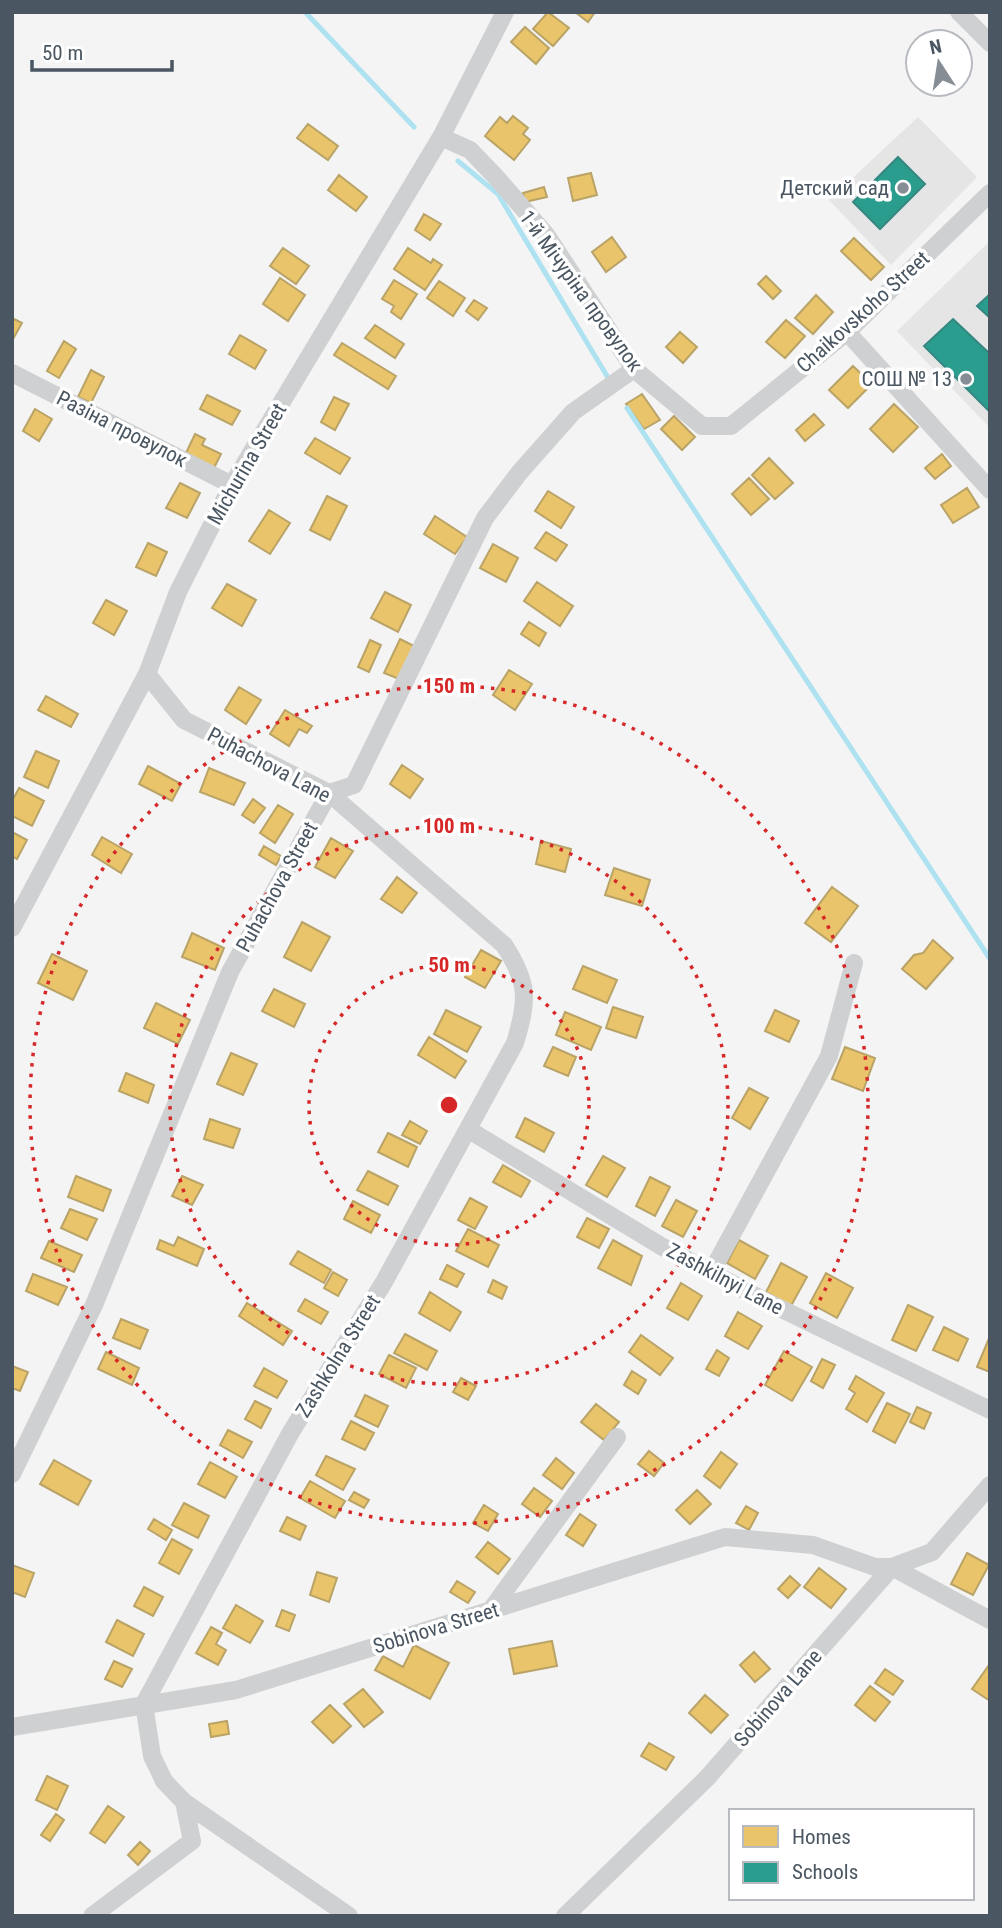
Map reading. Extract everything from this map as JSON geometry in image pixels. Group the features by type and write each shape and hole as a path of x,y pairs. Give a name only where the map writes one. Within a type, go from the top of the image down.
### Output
{"street":[{"name":"Michurina Street","path":"12,928 147,674 178,592 232,485 441,136 505,12"},
{"path":"959,12 990,43"},
{"name":"1-й Мічуріна провулок","path":"441,136 470,150 547,236 634,369 702,426 731,426"},
{"name":"Chaikovskoho Street","path":"731,426 847,332 990,193"},
{"path":"847,332 990,490"},
{"path":"329,793 354,785 485,518 519,473 573,412 634,369"},
{"name":"Разіна провулок","path":"12,373 232,485"},
{"name":"Puhachova Lane","path":"147,674 184,720 329,793 504,945 521,971 526,1006"},
{"name":"Puhachova Street","path":"12,1474 94,1305 230,972 329,793"},
{"path":"712,1271 829,1056 855,963"},
{"name":"Zashkolna Street","path":"144,1704 291,1432 384,1282 469,1130 515,1043 526,1006"},
{"name":"Zashkilnyi Lane","path":"469,1130 661,1246 765,1301 990,1410"},
{"path":"490,1611 617,1437"},
{"name":"Sobinova Lane","path":"565,1916 707,1778 892,1567 932,1552 990,1485"},
{"name":"Sobinova Street","path":"144,1704 236,1690 725,1537 813,1545 875,1567 892,1567"},
{"path":"892,1567 990,1620"},
{"path":"12,1727 144,1704 152,1756 164,1781 184,1802 349,1916"},
{"path":"92,1916 192,1841 184,1802"}],"shaded area":[{"name":"Детский сад","path":"918,117 977,177 891,265 829,200"},
{"name":"СОШ № 13","path":"990,241 990,428 897,331"}],"building: Homes":[{"path":"548,12 569,28 553,46 533,29"},
{"path":"575,12 595,12 588,22"},
{"path":"525,27 549,48 536,64 511,42"},
{"path":"513,116 528,128 523,134 530,140 514,160 485,136 500,117 507,123"},
{"path":"308,124 338,146 328,160 297,138"},
{"path":"591,173 597,195 573,201 568,178"},
{"path":"339,175 367,197 356,211 328,190"},
{"path":"544,187 547,197 525,202 523,193"},
{"path":"424,214 441,224 430,240 415,230"},
{"path":"612,237 626,257 606,272 592,252"},
{"path":"854,238 884,267 871,280 841,251"},
{"path":"283,248 309,266 296,284 270,266"},
{"path":"408,248 431,263 433,259 442,265 425,290 394,269"},
{"path":"766,276 781,291 773,299 758,284"},
{"path":"280,278 305,295 288,321 263,304"},
{"path":"394,280 417,294 401,319 391,312 394,306 382,299"},
{"path":"439,281 465,298 453,316 427,298"},
{"path":"816,295 833,312 813,334 795,318"},
{"path":"474,300 487,308 478,320 466,311"},
{"path":"12,318 22,323 12,341"},
{"path":"786,320 805,336 785,358 766,342"},
{"path":"375,325 404,344 395,358 365,338"},
{"path":"680,332 697,347 683,363 666,347"},
{"path":"240,335 266,350 255,369 229,354"},
{"path":"64,341 76,349 59,378 47,371"},
{"path":"342,343 396,376 388,389 334,355"},
{"path":"853,366 872,384 848,408 829,390"},
{"path":"91,370 104,377 91,403 78,397"},
{"path":"642,394 660,420 644,429 626,404"},
{"path":"207,395 240,411 232,425 200,409"},
{"path":"334,397 349,404 335,430 321,422"},
{"path":"894,404 918,427 893,452 870,429"},
{"path":"35,409 52,419 39,441 23,431"},
{"path":"814,414 824,425 805,441 796,430"},
{"path":"674,416 695,437 682,450 661,429"},
{"path":"195,434 205,439 202,445 221,454 214,468 185,455"},
{"path":"315,438 350,458 340,474 305,453"},
{"path":"942,454 951,466 935,479 925,468"},
{"path":"769,458 793,483 775,499 752,475"},
{"path":"749,478 769,499 751,515 732,494"},
{"path":"180,483 200,493 187,518 166,508"},
{"path":"967,488 979,507 953,523 941,505"},
{"path":"548,491 574,507 561,528 535,511"},
{"path":"327,496 347,506 330,540 310,530"},
{"path":"269,510 290,523 270,554 249,541"},
{"path":"435,516 467,537 455,554 424,534"},
{"path":"546,532 567,545 556,561 535,548"},
{"path":"148,543 167,552 156,576 136,567"},
{"path":"493,544 518,558 506,582 480,568"},
{"path":"537,582 573,606 560,626 524,601"},
{"path":"227,584 256,600 242,626 212,608"},
{"path":"385,592 411,605 398,632 371,618"},
{"path":"106,600 127,611 114,635 93,623"},
{"path":"529,622 546,633 539,646 521,634"},
{"path":"400,639 414,646 399,679 384,673"},
{"path":"370,640 381,645 369,672 358,667"},
{"path":"509,670 532,684 515,710 493,695"},
{"path":"239,687 261,700 246,724 225,710"},
{"path":"46,696 78,714 71,727 38,710"},
{"path":"285,710 312,726 307,733 299,729 289,746 270,734"},
{"path":"36,751 59,761 48,788 24,777"},
{"path":"402,765 423,779 410,798 390,784"},
{"path":"148,766 181,784 172,801 139,784"},
{"path":"209,768 245,783 234,805 200,792"},
{"path":"19,788 44,801 32,826 12,816 12,801"},
{"path":"253,799 265,808 254,823 242,815"},
{"path":"278,805 293,814 275,843 260,833"},
{"path":"12,832 27,840 17,859 12,856"},
{"path":"102,837 132,854 121,873 92,855"},
{"path":"331,838 353,851 335,878 315,867"},
{"path":"541,841 571,849 565,872 536,864"},
{"path":"264,846 281,856 276,865 259,855"},
{"path":"614,868 650,880 642,906 605,895"},
{"path":"397,877 417,893 402,913 381,899"},
{"path":"832,887 858,906 831,942 805,923"},
{"path":"302,922 330,937 311,971 284,957"},
{"path":"192,933 224,948 215,970 182,957"},
{"path":"933,940 953,958 926,989 902,969 914,955 923,953"},
{"path":"481,950 501,961 485,988 465,977"},
{"path":"52,954 87,971 73,1000 38,983"},
{"path":"583,966 617,980 607,1003 573,989"},
{"path":"274,989 305,1004 294,1027 262,1011"},
{"path":"156,1003 190,1020 178,1044 144,1028"},
{"path":"613,1007 643,1017 636,1038 606,1028"},
{"path":"446,1010 481,1027 467,1052 434,1034"},
{"path":"775,1010 799,1021 789,1042 765,1031"},
{"path":"565,1012 601,1027 591,1050 556,1035"},
{"path":"429,1037 466,1061 455,1078 418,1055"},
{"path":"553,1047 576,1057 568,1076 544,1066"},
{"path":"845,1047 875,1058 863,1091 832,1079"},
{"path":"231,1053 257,1064 243,1095 217,1084"},
{"path":"126,1073 154,1085 148,1103 119,1091"},
{"path":"749,1088 768,1098 750,1129 732,1118"},
{"path":"525,1118 554,1133 544,1152 516,1137"},
{"path":"210,1119 240,1129 233,1148 204,1139"},
{"path":"410,1121 427,1131 420,1144 402,1135"},
{"path":"388,1133 417,1147 408,1167 378,1152"},
{"path":"603,1156 625,1168 607,1197 586,1185"},
{"path":"503,1165 530,1181 521,1197 493,1182"},
{"path":"368,1171 398,1186 388,1205 357,1190"},
{"path":"76,1176 111,1190 103,1211 68,1197"},
{"path":"182,1176 203,1185 192,1205 172,1196"},
{"path":"650,1177 670,1187 655,1216 636,1206"},
{"path":"470,1198 487,1207 475,1229 458,1220"},
{"path":"676,1200 697,1211 683,1237 662,1226"},
{"path":"353,1201 380,1215 371,1233 344,1219"},
{"path":"70,1209 97,1219 87,1240 61,1228"},
{"path":"587,1218 609,1229 599,1248 577,1237"},
{"path":"468,1229 499,1245 488,1267 456,1251"},
{"path":"178,1237 204,1249 197,1266 157,1249 160,1240 174,1246"},
{"path":"613,1240 642,1256 631,1285 598,1268"},
{"path":"739,1240 768,1256 755,1279 727,1263"},
{"path":"49,1241 82,1255 74,1272 41,1258"},
{"path":"298,1251 331,1270 324,1283 290,1264"},
{"path":"781,1263 807,1277 791,1306 766,1292"},
{"path":"447,1265 464,1274 457,1287 440,1279"},
{"path":"333,1272 347,1280 338,1296 324,1288"},
{"path":"826,1273 853,1288 837,1318 810,1303"},
{"path":"33,1274 67,1287 58,1305 26,1291"},
{"path":"493,1280 507,1287 502,1299 488,1292"},
{"path":"681,1283 702,1296 688,1320 667,1308"},
{"path":"430,1292 461,1312 450,1331 419,1313"},
{"path":"305,1299 328,1312 321,1324 298,1311"},
{"path":"247,1303 292,1331 283,1345 239,1316"},
{"path":"908,1305 933,1317 916,1351 892,1340"},
{"path":"738,1312 762,1326 748,1349 725,1336"},
{"path":"121,1319 148,1330 140,1349 113,1338"},
{"path":"944,1327 968,1339 958,1361 933,1350"},
{"path":"405,1334 437,1351 427,1370 394,1353"},
{"path":"641,1335 673,1358 660,1375 629,1352"},
{"path":"990,1336 990,1372 977,1367"},
{"path":"717,1350 729,1358 719,1376 706,1369"},
{"path":"784,1351 812,1367 792,1401 765,1385"},
{"path":"106,1352 139,1368 132,1385 98,1369"},
{"path":"389,1355 416,1368 406,1388 379,1374"},
{"path":"822,1359 835,1365 823,1388 811,1381"},
{"path":"12,1366 28,1372 20,1391 12,1388"},
{"path":"264,1368 287,1381 277,1398 254,1386"},
{"path":"632,1371 646,1380 638,1394 624,1385"},
{"path":"856,1376 884,1393 867,1422 846,1409 855,1393 849,1389"},
{"path":"461,1378 476,1386 468,1400 453,1392"},
{"path":"365,1395 388,1406 378,1427 355,1416"},
{"path":"255,1401 271,1409 261,1428 245,1419"},
{"path":"887,1403 910,1414 895,1443 873,1431"},
{"path":"596,1404 619,1422 604,1440 581,1422"},
{"path":"917,1407 931,1413 924,1429 910,1422"},
{"path":"351,1421 374,1433 365,1450 342,1439"},
{"path":"228,1430 252,1442 243,1458 220,1445"},
{"path":"649,1451 664,1463 654,1476 638,1464"},
{"path":"721,1452 737,1464 720,1488 704,1476"},
{"path":"326,1456 355,1469 343,1490 316,1475"},
{"path":"556,1458 574,1473 562,1489 543,1475"},
{"path":"54,1460 91,1481 78,1505 40,1484"},
{"path":"210,1462 237,1477 225,1498 198,1484"},
{"path":"310,1481 345,1501 335,1518 300,1498"},
{"path":"534,1488 552,1501 540,1517 522,1504"},
{"path":"697,1490 711,1504 690,1524 676,1510"},
{"path":"354,1492 369,1500 364,1508 349,1500"},
{"path":"184,1503 209,1516 198,1538 172,1525"},
{"path":"484,1505 498,1514 488,1531 473,1523"},
{"path":"746,1506 758,1513 749,1530 736,1523"},
{"path":"580,1514 596,1525 583,1546 566,1535"},
{"path":"287,1517 306,1526 300,1540 280,1531"},
{"path":"154,1519 172,1530 166,1540 148,1529"},
{"path":"172,1539 192,1550 179,1574 159,1563"},
{"path":"488,1542 510,1559 498,1574 476,1557"},
{"path":"967,1553 989,1565 973,1595 951,1584"},
{"path":"12,1565 34,1573 25,1597 12,1592"},
{"path":"819,1568 846,1589 831,1608 804,1587"},
{"path":"317,1572 337,1578 329,1602 310,1595"},
{"path":"790,1576 800,1585 788,1598 778,1589"},
{"path":"457,1581 475,1592 468,1603 450,1592"},
{"path":"144,1587 163,1597 153,1616 134,1606"},
{"path":"236,1605 263,1621 250,1643 223,1628"},
{"path":"282,1610 295,1615 289,1631 276,1626"},
{"path":"117,1620 144,1634 133,1656 106,1642"},
{"path":"211,1627 222,1633 216,1644 226,1650 218,1665 196,1653"},
{"path":"552,1641 557,1666 514,1674 509,1649"},
{"path":"414,1645 449,1663 430,1699 375,1670 383,1656 403,1667"},
{"path":"754,1652 770,1669 755,1682 740,1665"},
{"path":"114,1661 132,1669 122,1687 105,1679"},
{"path":"990,1665 990,1701 972,1689"},
{"path":"885,1669 903,1681 893,1695 875,1683"},
{"path":"870,1686 890,1702 875,1721 855,1705"},
{"path":"363,1689 383,1712 364,1727 344,1704"},
{"path":"705,1695 728,1715 711,1733 689,1713"},
{"path":"330,1705 351,1726 333,1743 312,1722"},
{"path":"227,1721 229,1734 211,1737 209,1724"},
{"path":"649,1743 674,1757 666,1770 641,1756"},
{"path":"47,1776 68,1786 57,1810 36,1800"},
{"path":"108,1806 124,1817 105,1843 90,1833"},
{"path":"56,1814 64,1820 50,1841 41,1835"},
{"path":"140,1842 150,1851 138,1865 128,1855"}],"building: Schools":[{"path":"898,157 925,184 880,229 853,202"},
{"path":"990,294 990,318 977,306"},
{"path":"953,319 990,354 990,412 924,346"}],"waterway":[{"path":"305,12 414,127"},
{"path":"458,161 498,194 610,381"},
{"path":"627,408 990,959"}],"place":[{"name":"Детский сад","path":"903,188"},
{"name":"СОШ № 13","path":"966,379"}]}
